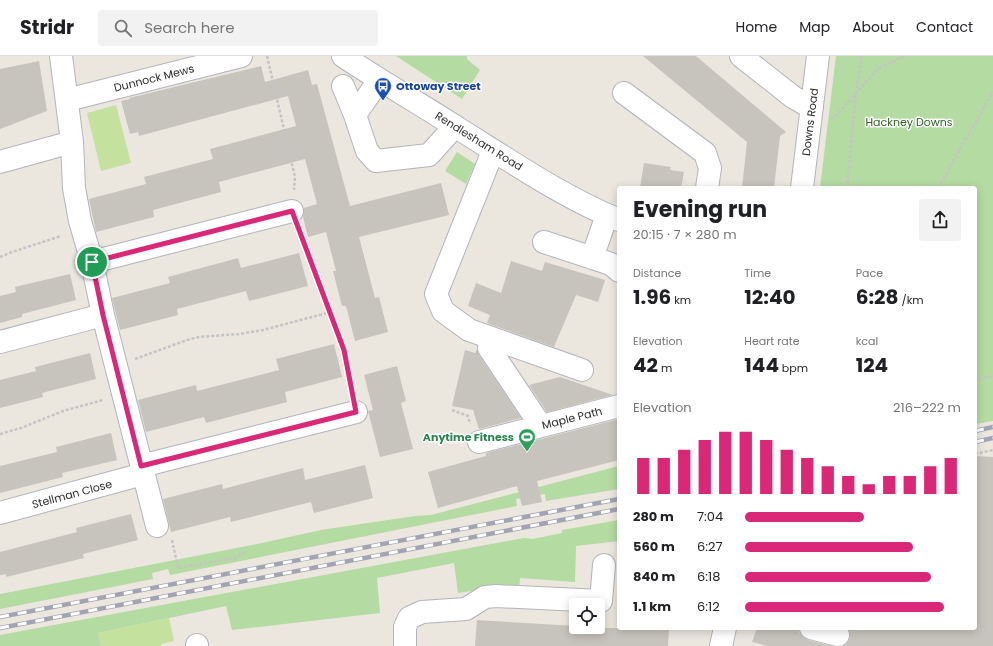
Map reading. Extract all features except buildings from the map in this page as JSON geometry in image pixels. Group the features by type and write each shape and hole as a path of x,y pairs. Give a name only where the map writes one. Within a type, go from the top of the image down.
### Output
{"street":[{"path":"62,56 72,142 74,188 80,221 92,262 103,315 157,526"},
{"name":"Dunnock Mews","path":"67,100 241,56"},
{"name":"Rendlesham Road","path":"343,56 493,151 540,179 613,217"},
{"path":"741,56 811,113"},
{"name":"Downs Road","path":"802,186 818,56"},
{"path":"355,115 379,80"},
{"path":"343,86 355,115 367,151 376,161 429,155 455,126"},
{"path":"624,93 705,153 710,168 707,186"},
{"path":"0,162 72,142"},
{"path":"493,151 436,294 443,311 468,330 582,370"},
{"path":"92,262 292,211"},
{"path":"592,258 613,217"},
{"path":"544,242 611,264 617,269"},
{"path":"0,342 103,315"},
{"path":"489,348 541,426"},
{"name":"Maple Path","path":"475,434 541,426 617,407"},
{"name":"Stellman Close","path":"0,513 142,470 356,412"},
{"path":"406,646 405,627 409,618 422,612 466,609 485,597 496,596 602,601 604,565"},
{"path":"721,646 725,630"},
{"path":"819,630 838,635"}],"path":[{"path":"267,56 295,177 292,211 344,350 356,412"},
{"path":"847,186 856,92 862,56"},
{"path":"811,113 834,118 879,68 905,56"},
{"path":"939,186 993,92"},
{"path":"0,258 60,236"},
{"path":"116,367 187,340 199,337 239,334 263,330 331,312"},
{"path":"977,380 993,376"},
{"path":"0,434 21,428 63,410 123,394"},
{"path":"452,410 468,416 475,434"},
{"path":"977,454 993,450"},
{"path":"176,560 178,568 235,558 247,551"}],"green space":[{"path":"396,56 467,56 467,59 480,70 462,99"},
{"name":"Hackney Downs","path":"836,56 993,56 993,421 977,424 977,186 820,186"},
{"path":"116,105 131,163 101,171 87,113"},
{"path":"457,152 475,164 466,184 445,171"},
{"path":"617,467 617,489 546,501 545,494 516,499 517,506 170,575 168,569 152,573 153,579 0,609 0,594 262,543 321,530 431,515"},
{"path":"617,520 617,541 576,546 575,582 520,578 519,591 485,589 458,593 454,563 377,578 380,613 232,630 226,606 98,633 101,646 0,646 0,635 524,538 533,539 562,533 562,530"},
{"path":"169,618 174,641 161,644 161,646 101,646 98,633"}],"railway":[{"path":"977,431 993,427"},
{"path":"977,442 993,438"},
{"path":"0,617 617,499"},
{"path":"0,628 617,509"}],"place":[{"name":"Ottoway Street","path":"383,101"},
{"name":"Anytime Fitness","path":"527,452"}],"route":[{"path":"292,211 344,350 356,412 141,466 103,315 92,262 292,211"}]}
